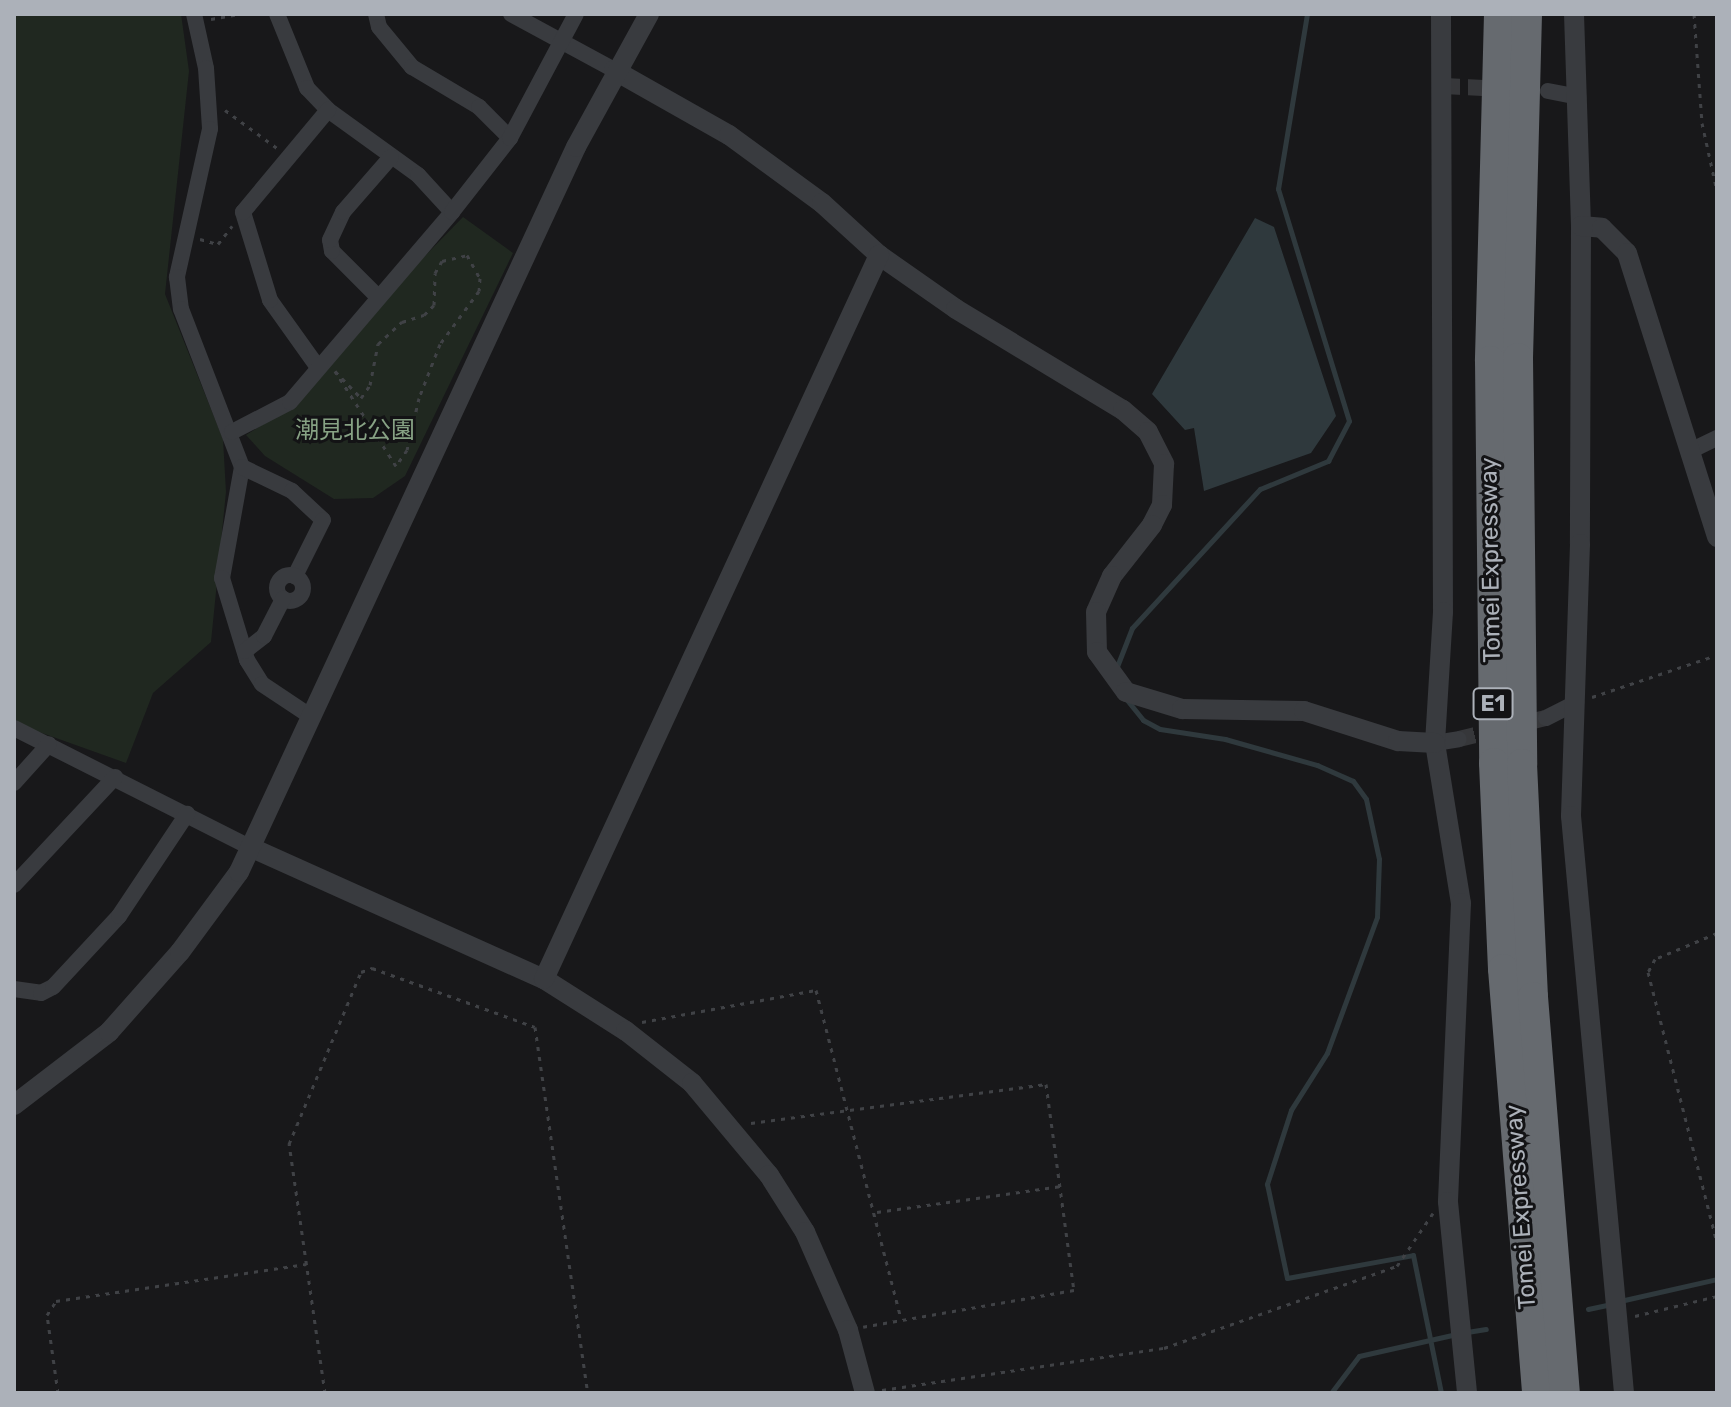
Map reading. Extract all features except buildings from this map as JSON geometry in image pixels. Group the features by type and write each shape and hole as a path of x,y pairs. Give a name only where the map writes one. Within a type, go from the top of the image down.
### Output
{"highway":[{"name":"Tomei Expressway","path":"1499,14 1490,361 1494,763 1503,969 1537,1393"},
{"name":"Tomei Expressway","path":"1527,14 1518,358 1522,764 1534,1012 1565,1393"}],"street":[{"path":"277,14 297,69 328,110 418,175 452,212"},
{"path":"376,14 379,27 412,67 479,107 510,138"},
{"path":"511,14 697,115 776,167 879,255 1137,420 1158,449 1165,474 1162,505 1152,525 1112,576 1096,612 1097,652 1126,692 1182,709 1304,711 1398,741 1435,743 1459,739"},
{"path":"232,432 290,402 376,295 452,212 510,138 576,14"},
{"path":"14,1105 109,1032 145,994 252,848 310,716 614,70 649,14"},
{"path":"1441,14 1444,596 1435,743 1462,930 1448,1202 1467,1393"},
{"path":"1574,14 1581,226 1574,870 1624,1393"},
{"path":"195,18 209,98 208,150 185,234 177,277 181,309 232,432 242,467 222,578 245,651 262,684 310,716"},
{"path":"1548,91 1578,97"},
{"path":"317,366 270,300 243,212 328,110"},
{"path":"376,295 332,251 330,240 343,212 391,157"},
{"path":"1581,226 1602,228 1627,253 1717,537"},
{"path":"544,979 879,255"},
{"path":"1690,451 1717,438"},
{"path":"242,467 292,491 323,520 295,576 279,580 277,593 283,599 264,636 245,651"},
{"path":"1546,718 1576,703"},
{"path":"14,728 252,848 544,979 626,1031 692,1083 732,1126 805,1232 848,1330 865,1392"},
{"path":"14,783 49,744"},
{"path":"14,885 115,777"},
{"path":"14,989 41,993 53,987 136,894 187,814"}],"path":[{"path":"195,18 238,14"},
{"path":"1694,14 1702,123 1717,191 1717,276"},
{"path":"209,98 289,157"},
{"path":"185,234 218,244 243,212"},
{"path":"467,255 480,278 479,291 440,344 419,398 407,450 396,466 335,371 361,398 370,385 378,344 402,322 424,315 434,305 435,273 442,261 467,255"},
{"path":"1576,703 1717,655"},
{"path":"1717,933 1655,959 1648,972 1717,1243"},
{"path":"325,1393 289,1144 361,972 372,968 530,1022 588,1393"},
{"path":"626,1031 650,1017 813,988 819,993 835,1071 849,1106 901,1319"},
{"path":"732,1126 849,1106 1043,1083 1063,1186 1074,1290 848,1330"},
{"path":"877,1212 1063,1186"},
{"path":"865,1392 1164,1348 1397,1266 1424,1220 1448,1202"},
{"path":"58,1393 47,1315 56,1301 306,1264"},
{"path":"1618,1317 1717,1296"}],"green space":[{"path":"14,14 181,14 189,71 165,294 223,439 226,492 211,642 153,693 126,763 14,723"},
{"name":"潮見北公園","path":"463,217 513,253 405,476 373,498 334,499 265,456 246,435 290,408 381,301"}],"shaded area":[{"path":"1255,218 1274,227 1336,416 1311,453 1204,491 1194,428 1185,430 1152,394"}],"waterway":[{"path":"1116,669 1132,628 1260,489 1328,461 1349,421 1278,189 1307,14"},
{"path":"1127,700 1143,720 1160,729 1225,739 1317,765 1353,781 1366,799 1379,859 1377,917 1327,1053 1291,1110 1267,1184 1287,1278 1413,1255 1441,1393"},
{"path":"1620,1301 1717,1279"},
{"path":"1588,1309 1611,1304"},
{"path":"1467,1332 1486,1329"},
{"path":"1331,1393 1359,1356 1457,1334"}],"tunnel":[{"path":"1444,86 1503,89"},
{"path":"1459,739 1546,718"}]}
